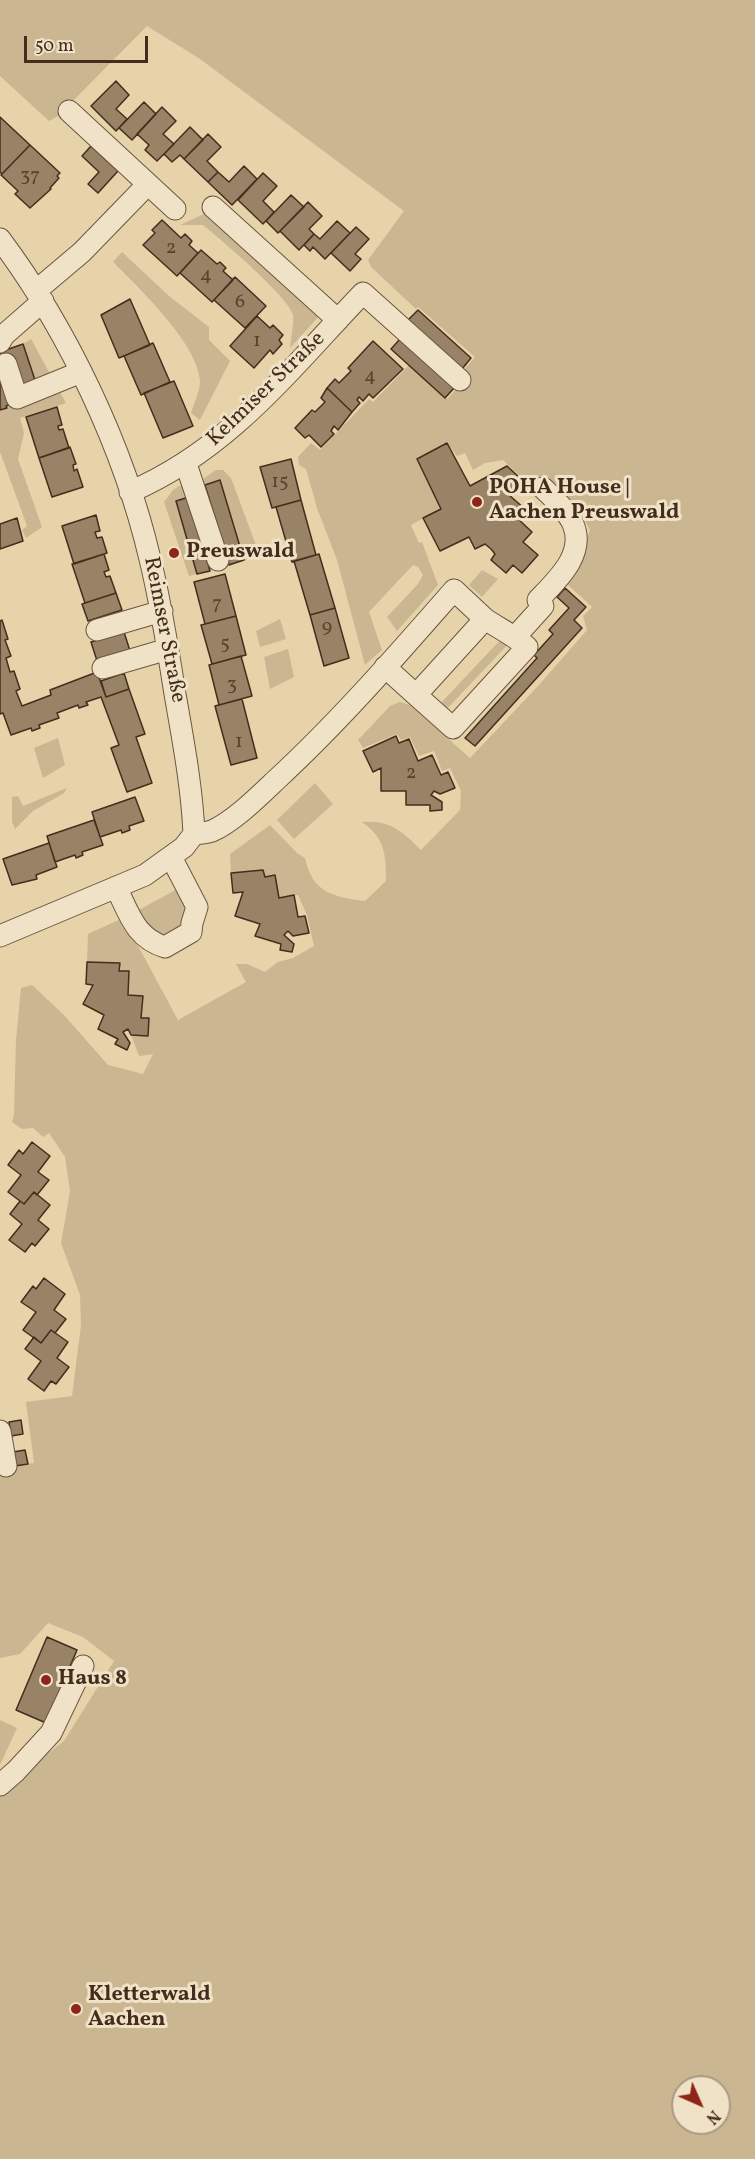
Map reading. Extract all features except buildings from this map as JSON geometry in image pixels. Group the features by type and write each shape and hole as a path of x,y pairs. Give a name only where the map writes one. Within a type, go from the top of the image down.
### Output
{"street":[{"path":"69,111 175,209"},
{"path":"81,372 17,398 2,350 4,335 148,184"},
{"path":"213,207 338,320"},
{"name":"Reimser Straße","path":"0,239 40,296 81,372 108,433 130,492 150,558 162,611 189,779 194,834"},
{"name":"Kelmiser Straße","path":"130,492 186,464 218,441 263,400 363,293 460,380"},
{"path":"186,464 218,560"},
{"path":"515,636 543,606 538,600 559,578 574,551 576,538 573,523 543,488"},
{"path":"0,936 145,875 184,847 194,834 209,832 220,826 254,801 297,761 454,590 485,619 504,632 515,636 527,647 453,729 385,667"},
{"path":"97,630 162,611"},
{"path":"416,695 485,619"},
{"path":"103,668 168,649"},
{"path":"116,887 137,929 147,939 165,947 191,932 197,907 171,857"},
{"path":"0,1431 6,1466"},
{"path":"0,1785 51,1733 83,1666"}],"shaded area":[{"path":"0,0 755,0 755,2159 0,2159 0,1791 64,1741 114,1661 83,1637 48,1623 20,1654 0,1658 0,1468 34,1463 26,1402 72,1396 81,1325 80,1295 61,1243 70,1191 65,1157 49,1133 43,1137 33,1128 22,1129 12,1122 21,988 32,985 64,1015 108,1065 143,1074 153,1054 139,1056 131,1035 148,1035 149,1019 141,1018 143,996 128,995 129,971 119,971 119,963 87,962 88,934 123,918 178,1020 246,982 236,964 247,964 265,972 278,962 293,958 314,946 307,915 298,895 279,898 275,875 265,877 263,870 231,873 230,854 270,825 297,853 305,858 308,870 319,886 334,895 365,901 386,881 386,871 383,847 370,828 362,822 380,823 395,828 421,850 460,810 461,791 450,768 442,771 434,751 419,756 410,737 401,740 397,734 363,748 358,740 390,706 400,702 410,705 470,758 587,630 583,616 592,607 568,585 590,530 581,513 549,480 536,492 503,460 485,463 473,470 465,453 457,456 447,443 417,459 441,509 411,525 419,543 422,542 438,585 397,631 387,617 418,584 423,575 418,567 413,565 369,612 382,650 365,665 337,560 317,508 306,469 299,465 298,457 311,443 320,450 369,399 373,402 409,365 447,399 468,377 463,371 475,357 418,307 416,309 371,267 368,260 404,211 200,59 147,26 58,116 49,121 0,76"},
{"path":"204,214 320,315 290,348 293,315 280,295 253,268 203,225 180,225"},
{"path":"122,252 169,296 209,327 209,340 230,361 200,420 191,413 200,385 197,366 166,317 113,262"},
{"path":"31,339 66,403 20,418 24,433 18,459 42,527 26,538 22,530 27,526 0,452 0,410 40,394 23,344"},
{"path":"216,470 223,470 231,478 260,556 244,560 220,481 205,485 203,479"},
{"path":"179,486 188,487 189,497 176,501 197,574 189,576 164,502"},
{"path":"482,570 498,579 482,597 469,585"},
{"path":"280,619 286,639 260,647 256,631"},
{"path":"504,636 511,641 445,711 439,705"},
{"path":"288,649 294,677 270,689 264,657"},
{"path":"58,738 65,765 43,778 34,748"},
{"path":"315,783 333,804 294,839 277,820"},
{"path":"67,788 64,793 33,811 15,829 12,822 12,797 18,796 23,806"},
{"path":"181,887 188,901 187,923 162,937 152,934 135,912"},
{"path":"0,1720 17,1728 0,1765"}],"place":[{"name":"POHA House | Aachen Preuswald","path":"477,502"},
{"name":"Preuswald","path":"174,553"},
{"name":"Haus 8","path":"46,1680"},
{"name":"Kletterwald Aachen","path":"76,2009"}]}
